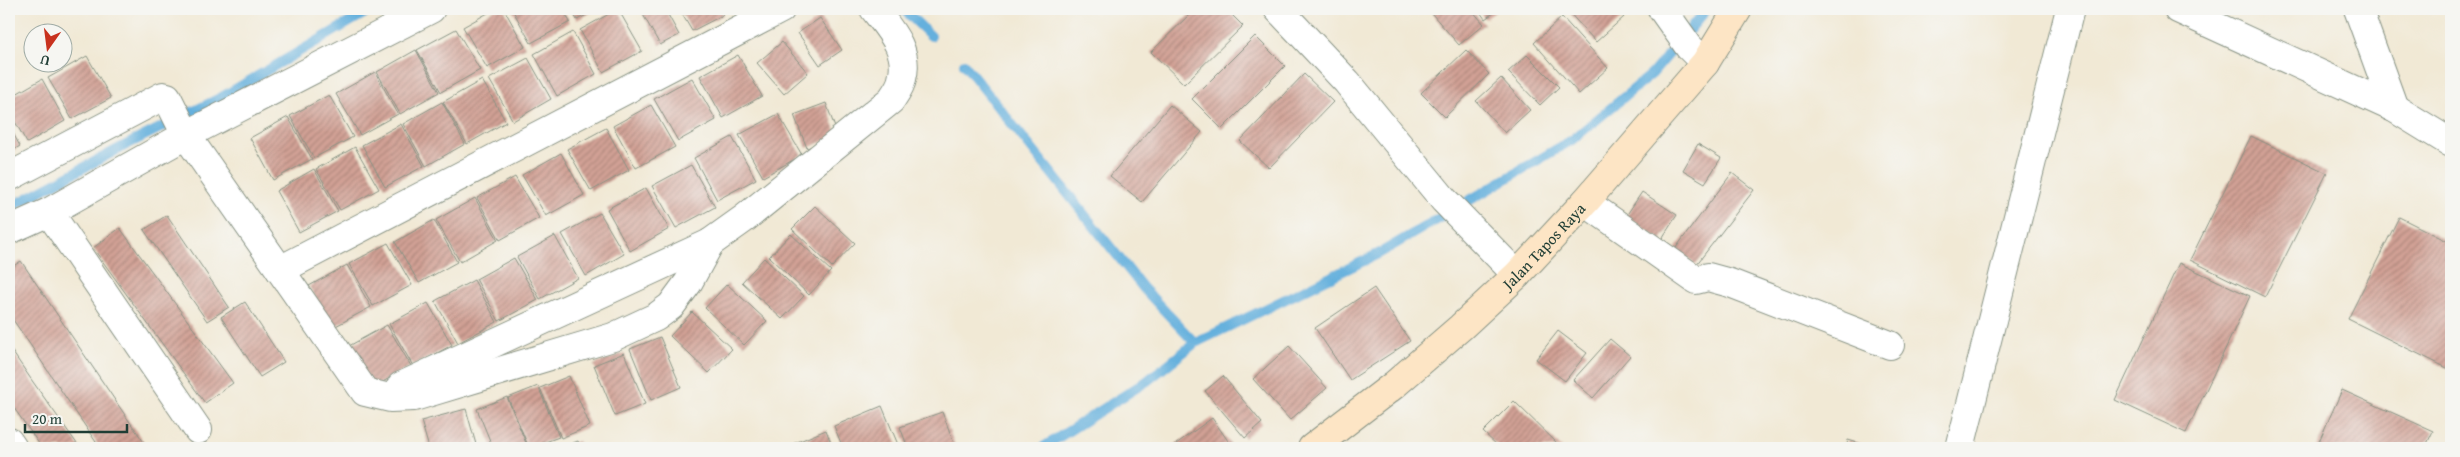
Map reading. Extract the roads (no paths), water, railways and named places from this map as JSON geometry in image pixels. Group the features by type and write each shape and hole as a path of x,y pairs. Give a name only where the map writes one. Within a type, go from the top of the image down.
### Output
{"main road":[{"name":"Jalan Tapos Raya","path":"1312,448 1394,384 1461,327 1517,275 1585,202 1683,36 1738,9"}],"street":[{"path":"9,230 49,212 185,132 430,9"},
{"path":"280,270 781,9"},
{"path":"379,396 710,243 745,218 891,100 902,80 902,52 898,39 874,9"},
{"path":"1278,9 1347,82 1444,200 1517,275"},
{"path":"1960,448 2070,9"},
{"path":"2178,9 2394,108 2451,143"},
{"path":"2358,9 2394,108"},
{"path":"9,177 162,96 168,98 185,132 359,386 365,392 400,399 414,397 613,337 656,317 672,306 710,243"},
{"path":"1585,202 1696,280 1708,277 1730,283 1890,345"},
{"path":"49,212 198,430"},
{"path":"9,442 13,448"}],"waterway":[{"path":"9,208 124,146 220,98 372,9"},
{"path":"903,9 931,36"},
{"path":"1042,448 1147,381 1195,343 1380,253 1572,140 1652,74 1707,9"},
{"path":"964,64 1144,289 1195,343"}]}
